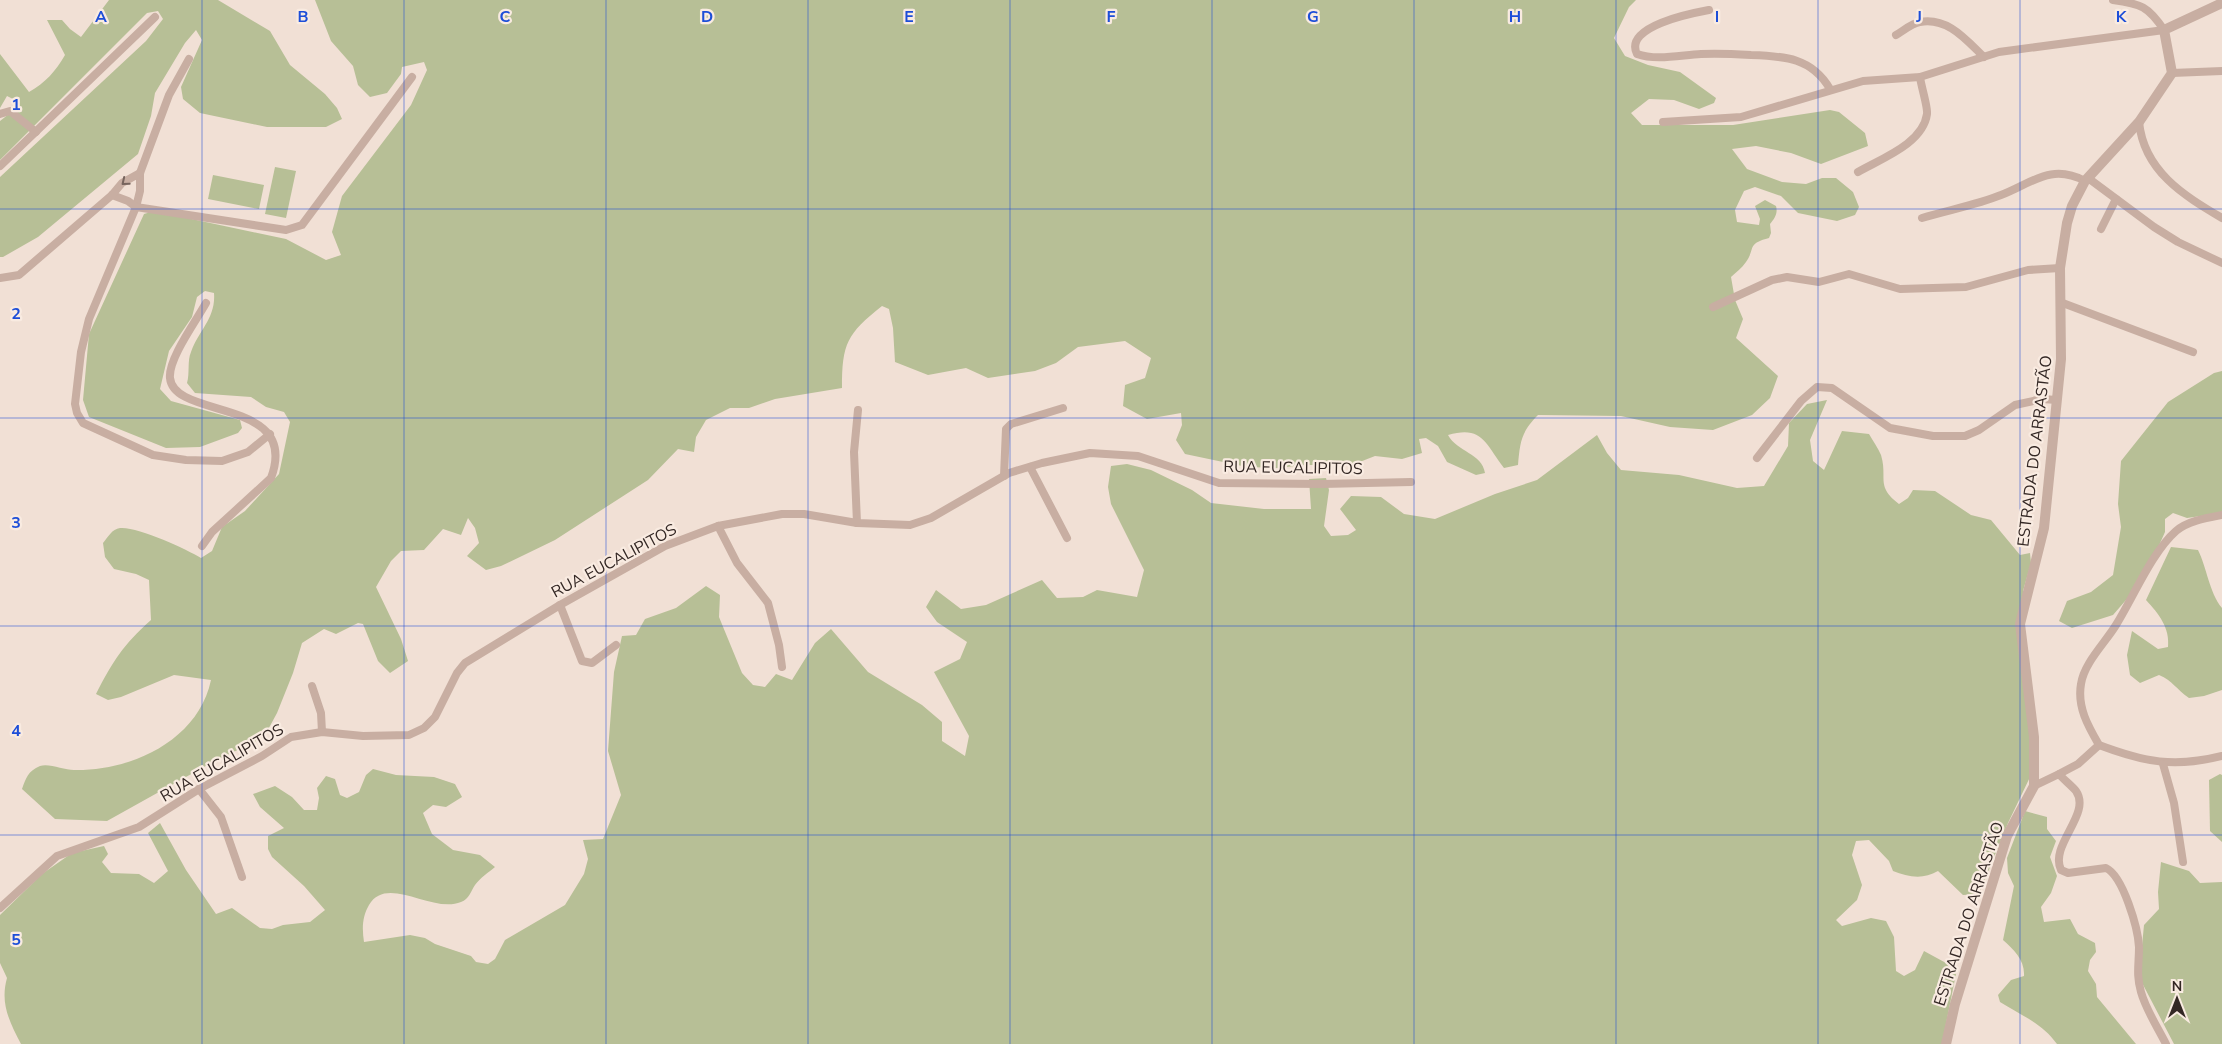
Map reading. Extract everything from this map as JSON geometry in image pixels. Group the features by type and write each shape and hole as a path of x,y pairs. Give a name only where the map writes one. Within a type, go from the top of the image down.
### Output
{"street":[{"path":"2113,0 2144,6 2153,14 2164,30 2172,73 2222,71"},
{"path":"1663,122 1741,117 1830,89 1863,81 1920,77 1999,52 2164,30 2222,3"},
{"path":"1709,10 1671,18 1644,33 1636,40 1637,54 1651,56 1729,54 1788,57 1813,68 1824,78 1830,89"},
{"path":"0,166 154,17"},
{"path":"1896,35 1919,22 1936,22 1954,28 1984,57"},
{"path":"188,58 169,95 140,173 140,191 136,207 90,319 81,352 75,404 76,413 84,423 153,455 186,460 222,461 248,452 270,434"},
{"name":"ESTRADA DO ARRASTÃO","path":"1946,1044 1955,1004 2007,836 2034,786 2034,737 2020,624 2044,528 2062,359 2060,268 2067,222 2072,206 2087,179 2138,122 2172,73"},
{"path":"112,195 128,201 136,207 286,230 302,225 412,77"},
{"path":"1858,172 1904,145 1918,134 1928,114 1920,77"},
{"path":"0,114 10,111 36,132"},
{"path":"2138,122 2142,143 2153,163 2175,188 2222,218"},
{"path":"0,278 19,275 112,195 122,183 140,173"},
{"path":"1922,218 2001,195 2033,179 2053,174 2070,175 2087,179 2178,242 2222,263"},
{"path":"2101,229 2116,199"},
{"path":"1713,307 1772,280 1787,277 1819,282 1849,274 1900,289 1966,287 2028,270 2060,268"},
{"path":"2060,302 2193,352"},
{"path":"202,546 212,532 271,478 276,467 275,448 270,434 242,416 187,398 174,389 170,379 171,365 206,303"},
{"path":"1757,458 1801,402 1817,387 1832,388 1890,428 1933,436 1965,436 1979,430 2015,405 2042,399 2057,400"},
{"path":"1004,476 1004,435 1006,428 1011,424 1063,408"},
{"path":"857,524 854,452 858,410"},
{"name":"RUA EUCALIPITOS","path":"0,908 56,856 139,827 199,789 262,756 291,737 322,732 363,736 410,735 424,728 435,718 454,679 465,663 560,605 665,546 718,526 782,514 804,514 857,524 910,525 924,520 1004,476 1030,466 1090,453 1138,456 1220,483 1322,484 1411,482"},
{"path":"1030,466 1067,538"},
{"path":"2222,515 2198,520 2184,526 2177,530 2163,544 2116,627 2094,657 2081,682 2080,691 2081,707 2099,745 2131,757 2163,764 2204,761 2222,756"},
{"path":"718,526 737,563 768,603 779,645 782,667"},
{"path":"560,605 582,661 592,663 616,645"},
{"path":"312,686 321,713 322,732"},
{"path":"2034,786 2078,764 2099,745"},
{"path":"2163,764 2174,803 2183,862"},
{"path":"2059,774 2076,792 2079,804 2076,816 2059,854 2059,866 2061,870 2068,873 2106,868 2116,876 2137,928 2139,948 2136,974 2142,995 2166,1044"},
{"path":"199,789 221,817 242,877"}],"green space":[{"path":"109,0 218,0 270,31 290,65 325,94 337,108 342,119 326,127 267,127 200,113 183,99 181,87 202,40 196,30 185,43 155,93 151,116 138,154 38,237 0,257 0,177 146,41 163,19 158,11 147,13 0,160 0,121 14,110 17,101 7,96 0,108 0,54 29,92 50,76 65,55 47,20 62,20 81,37"},
{"path":"315,0 1636,0 1629,7 1614,38 1625,56 1648,65 1680,72 1716,98 1714,103 1699,109 1674,100 1649,99 1631,113 1642,125 1733,125 1830,110 1839,112 1865,133 1868,146 1821,164 1791,153 1756,146 1732,149 1747,169 1782,182 1806,184 1822,178 1836,178 1853,192 1859,207 1855,215 1837,221 1798,213 1781,196 1755,187 1744,191 1735,210 1737,222 1759,225 1760,219 1755,206 1765,200 1776,206 1777,211 1775,218 1770,224 1771,233 1769,238 1754,245 1746,262 1731,277 1735,300 1743,319 1736,338 1778,376 1770,398 1752,415 1713,430 1670,427 1621,416 1538,415 1522,438 1518,465 1504,468 1487,444 1476,434 1468,432 1448,435 1452,441 1483,466 1485,473 1476,475 1447,462 1438,446 1426,438 1419,439 1422,453 1402,459 1375,456 1352,465 1305,465 1277,468 1247,467 1185,454 1176,440 1182,425 1181,413 1147,419 1123,406 1125,385 1145,378 1151,358 1125,341 1078,347 1056,363 1035,371 988,378 966,368 928,375 895,362 893,328 889,309 882,306 861,324 849,341 843,360 842,388 775,399 749,408 730,408 706,420 696,437 694,452 678,449 648,480 555,540 501,566 486,570 467,556 479,543 475,528 468,518 461,535 443,529 424,550 401,551 391,561 376,587 401,639 408,661 390,673 378,661 363,624 358,623 336,634 324,629 302,643 293,673 277,713 264,737 211,763 107,821 55,819 22,789 26,778 33,770 44,765 74,770 96,769 118,765 139,758 159,748 177,736 192,720 204,701 211,680 174,675 121,697 108,700 96,694 119,654 151,620 149,580 136,574 114,569 105,557 103,543 115,530 128,528 161,539 201,558 212,551 222,527 245,511 279,474 290,422 284,412 266,407 251,397 195,393 187,383 190,356 194,344 210,317 214,302 214,293 205,291 197,297 192,317 169,351 160,389 171,401 240,420 242,428 238,433 200,447 166,448 89,417 83,400 89,334 144,214 154,211 286,239 326,260 341,255 332,232 342,196 411,105 427,70 424,62 402,67 401,74 387,93 370,97 358,85 353,66 331,41"},
{"path":"275,167 296,171 286,218 265,214"},
{"path":"213,175 264,185 259,209 208,199"},
{"path":"2222,371 2222,513 2187,518 2173,513 2165,519 2165,532 2148,570 2139,585 2113,615 2072,628 2059,621 2067,601 2091,592 2113,575 2121,527 2118,504 2121,461 2168,402 2214,373"},
{"path":"1827,400 1810,440 1813,461 1824,470 1842,431 1869,434 1881,455 1887,492 1899,504 1908,498 1913,490 1935,491 1971,515 1991,520 2020,555 2030,553 2031,563 2023,591 2031,775 2008,823 1979,894 1963,895 1938,871 1927,876 1916,877 1893,871 1889,861 1869,840 1856,841 1852,855 1862,885 1857,900 1836,920 1842,926 1871,918 1886,921 1894,937 1896,971 1904,976 1915,970 1924,951 1957,969 1942,1044 21,1044 9,1020 5,1004 7,978 0,963 0,915 42,874 72,853 104,846 108,854 102,862 111,873 139,874 154,883 168,871 148,833 160,823 186,870 216,914 232,908 260,928 272,929 283,925 310,922 325,910 304,886 272,857 268,849 268,836 284,828 260,807 253,794 275,786 292,797 304,810 317,810 319,798 317,788 326,776 335,779 340,795 347,798 359,792 366,775 373,769 396,775 434,777 455,784 462,797 446,807 433,805 423,813 432,834 453,850 480,855 495,867 479,880 468,897 461,902 437,903 387,893 377,896 369,905 365,914 364,942 410,935 425,938 435,944 471,956 476,962 488,964 495,959 505,940 565,905 584,874 588,859 583,840 603,839 621,795 608,751 614,672 622,636 636,635 645,619 676,608 706,586 720,595 719,617 742,673 753,685 765,687 776,674 792,680 815,643 831,629 868,672 922,705 942,722 942,741 965,756 969,736 934,672 960,659 967,642 937,622 926,607 936,590 961,609 986,605 1042,580 1057,598 1083,597 1097,590 1137,597 1144,570 1111,504 1108,487 1111,466 1127,464 1151,470 1192,490 1211,503 1264,509 1311,509 1309,479 1326,478 1329,490 1324,526 1331,536 1348,535 1356,530 1340,509 1351,496 1381,497 1404,514 1435,519 1495,494 1537,480 1597,435 1607,453 1621,470 1679,475 1737,488 1764,486 1788,446 1789,423 1807,404"},
{"path":"2171,547 2198,550 2214,595 2222,608 2222,690 2204,696 2189,698 2168,680 2159,675 2140,683 2130,675 2127,655 2132,631 2158,649 2168,647 2167,634 2163,622 2146,600"},
{"path":"2220,774 2222,775 2222,842 2210,831 2209,780"},
{"path":"2025,811 2047,817 2047,829 2056,841 2050,857 2057,876 2051,893 2041,907 2044,922 2070,919 2078,934 2095,943 2096,952 2090,960 2088,971 2096,984 2097,997 2136,1044 2057,1044 2038,1025 2000,1002 1998,995 2011,980 2024,976 2021,960 2003,940 2014,886 2008,873 2007,858"},
{"path":"2161,862 2189,871 2200,883 2222,882 2222,1044 2174,1044 2139,977 2144,925 2159,909 2158,892"}]}
